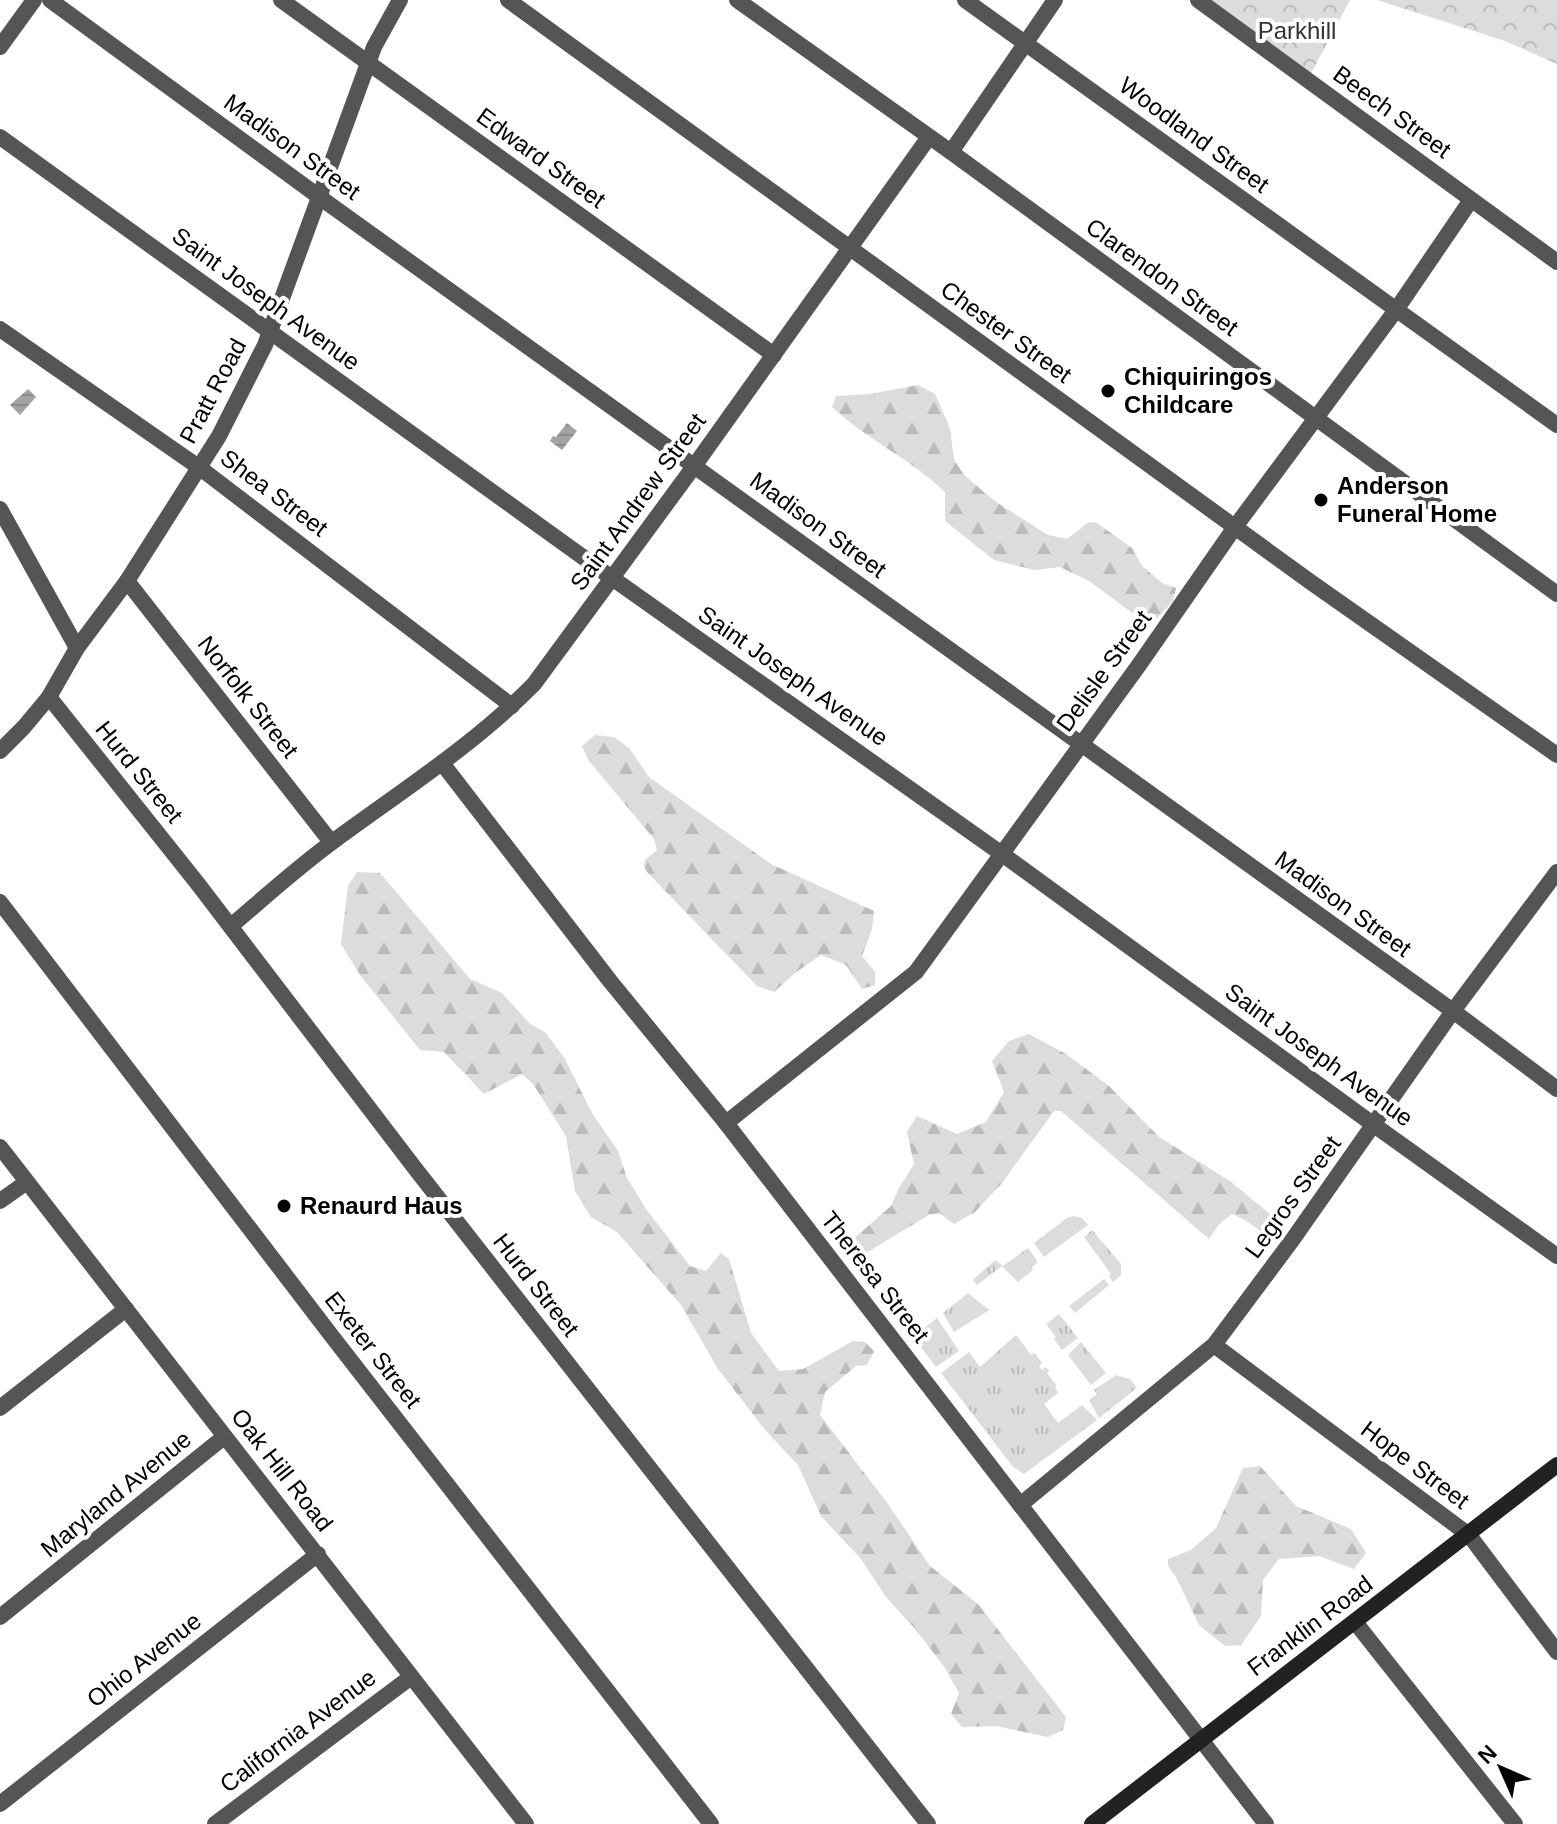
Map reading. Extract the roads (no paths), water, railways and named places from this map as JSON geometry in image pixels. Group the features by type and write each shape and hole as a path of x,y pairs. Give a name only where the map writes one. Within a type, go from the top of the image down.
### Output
{"main road":[{"name":"Franklin Road","path":"1092,1824 1557,1465"}],"street":[{"path":"0,47 34,0"},
{"name":"Madison Street","path":"50,0 1557,1089"},
{"name":"Edward Street","path":"281,0 774,355"},
{"name":"Pratt Road","path":"77,648 127,581 200,468 252,371 270,331 368,62 389,16 400,0"},
{"name":"Chester Street","path":"508,0 1235,527 1557,755"},
{"name":"Clarendon Street","path":"737,0 951,152 1557,594"},
{"name":"Woodland Street","path":"965,0 1557,425"},
{"path":"951,152 1055,0"},
{"name":"Beech Street","path":"1198,0 1557,262"},
{"name":"Saint Joseph Avenue","path":"0,137 612,578 1002,854 1557,1256"},
{"name":"Saint Andrew Street","path":"231,926 331,842 442,763 534,684 929,137"},
{"name":"Delisle Street","path":"726,1123 916,972 1235,527 1396,310 1471,200"},
{"name":"Shea Street","path":"0,329 200,468 512,706"},
{"path":"0,509 77,648 49,697 0,751"},
{"name":"Norfolk Street","path":"127,581 331,842"},
{"name":"Hurd Street","path":"49,697 231,926 442,1204 928,1824"},
{"name":"Theresa Street","path":"442,763 610,981 726,1123 1266,1824"},
{"name":"Legros Street","path":"1020,1505 1214,1345 1453,1011 1557,872"},
{"name":"Exeter Street","path":"0,902 711,1824"},
{"name":"Oak Hill Road","path":"0,1147 318,1554 518,1821"},
{"path":"0,1201 27,1182"},
{"path":"0,1408 126,1309"},
{"name":"Hope Street","path":"1214,1345 1469,1535 1557,1652"},
{"name":"Maryland Avenue","path":"0,1617 224,1437"},
{"name":"Ohio Avenue","path":"0,1804 318,1554"},
{"path":"1355,1622 1515,1824"},
{"name":"California Avenue","path":"215,1824 411,1677"}],"place":[{"name":"Chiquiringos Childcare","path":"1108,391"},
{"name":"Anderson Funeral Home","path":"1321,500"},
{"name":"Renaurd Haus","path":"284,1206"}],"park label":[{"name":"Parkhill","path":"1297,31"}]}
